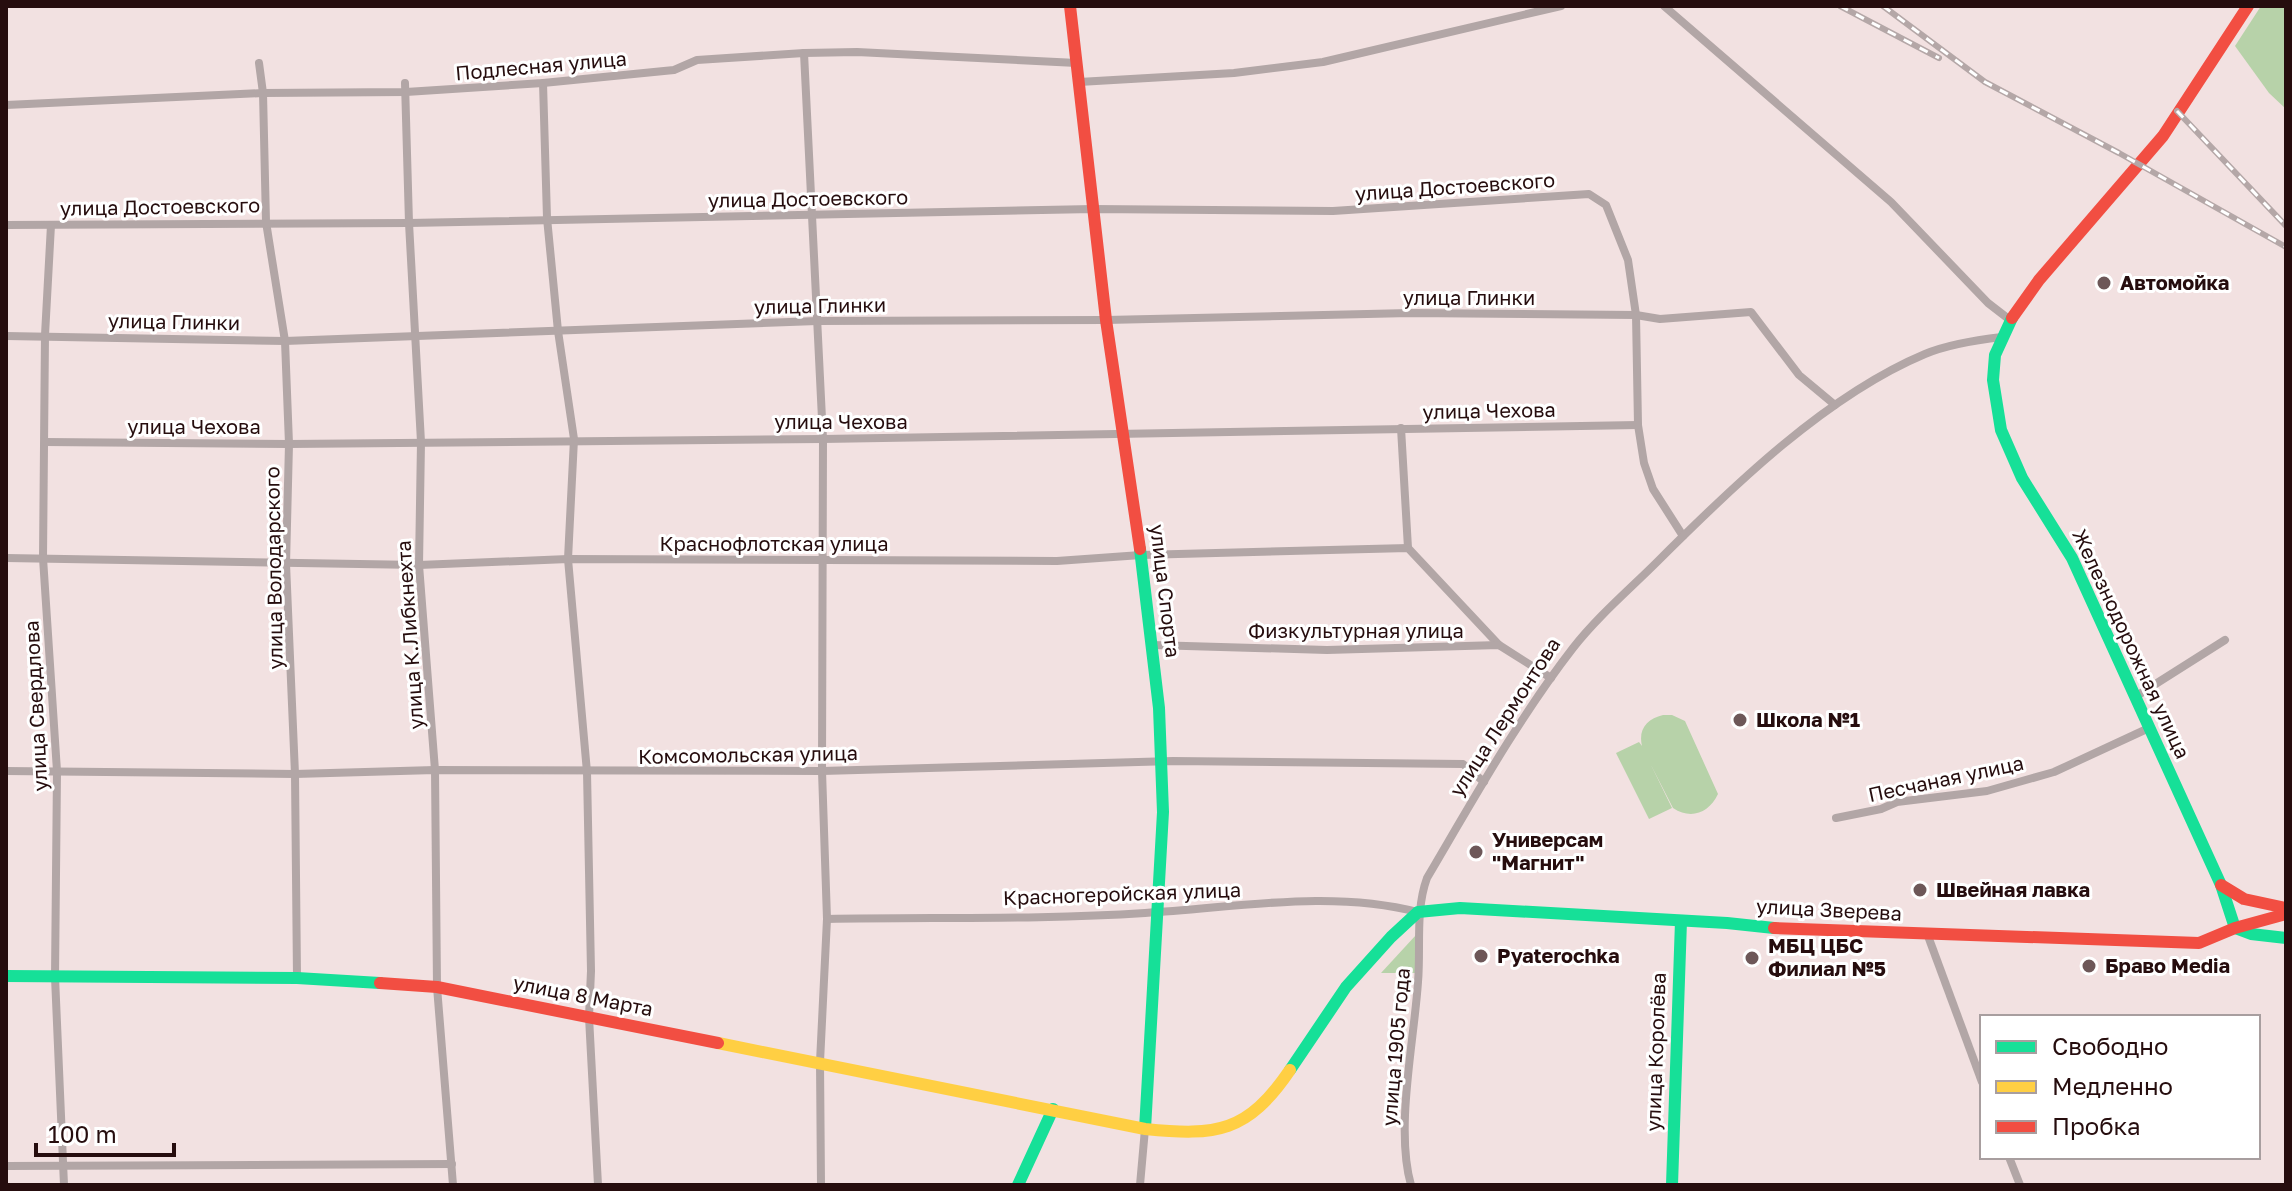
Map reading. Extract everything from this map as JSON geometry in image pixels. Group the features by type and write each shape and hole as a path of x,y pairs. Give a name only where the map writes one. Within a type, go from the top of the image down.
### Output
{"main road":[{"name":"улица Спорта","path":"1070,6 1106,320 1152,645 1162,762 1158,912 1145,1129"},
{"name":"Железнодорожная улица","path":"2235,928 2221,885 2072,558 2022,478 2001,430 1993,380 1995,355 2010,320 2039,280 2163,136 2248,6"},
{"path":"2221,885 2236,897 2255,904 2286,908"},
{"name":"улица Зверева","path":"1418,912 1460,908 1779,929 2199,943 2235,928 2286,914"},
{"path":"1145,1129 1208,1133 1222,1130 1253,1111 1282,1082 1346,987 1371,956 1418,912"},
{"name":"улица Королёва","path":"1672,1185 1681,921"},
{"path":"2235,928 2251,934 2286,938"},
{"name":"улица 8 Марта","path":"6,976 297,978 437,987 1145,1129"},
{"path":"1018,1185 1053,1109"}],"street":[{"path":"1079,82 1234,73 1323,62 1561,6"},
{"path":"1664,6 1891,202 1988,303 2010,320"},
{"name":"Подлесная улица","path":"6,105 543,83 674,70 697,60 804,53 869,52 1077,63"},
{"path":"804,53 823,439 822,771 827,919 820,1062 821,1185"},
{"name":"улица Володарского","path":"259,63 263,93 266,222 285,341 289,444 286,564 295,774 297,978"},
{"path":"543,83 547,218 558,331 574,439 568,559 587,772 589,1017 598,1185"},
{"name":"улица К.Либкнехта","path":"406,88 409,223 421,442 419,565 435,770 437,987 453,1185"},
{"name":"улица Достоевского","path":"6,225 409,223 1093,209 1333,211 1589,194 1606,205 1628,260 1636,315"},
{"name":"улица Свердлова","path":"51,225 45,335 43,558 57,771 55,977 64,1185"},
{"name":"улица Глинки","path":"6,336 285,341 817,321 1106,320 1410,313 1636,315 1660,319 1751,312 1799,375 1835,405"},
{"path":"1636,315 1638,425 1644,463 1653,489 1683,536"},
{"name":"улица Лермонтова","path":"1418,912 1427,878 1551,678 1592,627 1683,536 1760,466 1835,405 1895,368 1927,353 2002,337"},
{"name":"улица Чехова","path":"45,442 289,444 823,439 1638,425"},
{"path":"1401,428 1408,548 1499,645 1551,678"},
{"name":"Краснофлотская улица","path":"6,558 419,565 568,559 1057,561 1141,555 1408,548"},
{"path":"2135,697 2225,640"},
{"name":"Физкультурная улица","path":"1152,645 1327,650 1499,645"},
{"name":"Песчаная улица","path":"1836,818 1881,809 1897,802 1987,791 2054,772 2149,728"},
{"name":"Комсомольская улица","path":"6,771 295,774 435,770 822,771 1162,762 1463,764 1484,782"},
{"name":"Красногеройская улица","path":"827,919 1158,912 1340,900 1418,912"},
{"name":"улица 1905 года","path":"1411,1185 1403,1144 1419,978 1418,912"},
{"path":"1928,936 1980,1077"},
{"name":"улица Спорта","path":"1140,1185 1145,1129"},
{"path":"2010,1159 2020,1185"},
{"path":"6,1166 452,1164"}],"green space":[{"path":"2261,6 2286,6 2286,109 2269,93 2235,46"},
{"path":"1663,715 1685,721 1718,794 1710,806 1699,813 1680,812 1673,808 1651,765 1672,808 1649,819 1616,753 1639,742 1642,746 1641,735 1645,726"},
{"path":"1416,935 1415,973 1381,973"}],"railway":[{"path":"1840,6 1939,58"},
{"path":"1883,6 1985,82 2286,247"},
{"path":"2177,111 2286,226"}],"traffic: fast":[{"path":"2012,318 1995,355 1993,380 2001,430 2022,478 2072,558 2221,885 2235,928"},
{"path":"1140,549 1159,708 1163,812 1145,1129"},
{"path":"1290,1070 1346,987 1418,912 1460,908 1774,928"},
{"path":"1672,1185 1681,921"},
{"path":"2235,928 2251,934 2286,938"},
{"path":"6,976 297,978 380,983"},
{"path":"1018,1185 1053,1109"}],"traffic: slow":[{"path":"718,1043 1145,1129 1170,1131 1211,1130 1244,1118 1259,1107 1290,1070"}],"traffic: jam":[{"path":"1070,6 1106,320 1140,549"},
{"path":"2012,318 2039,280 2163,136 2248,6"},
{"path":"2221,885 2244,899 2286,908"},
{"path":"1774,928 2199,943 2235,928 2286,914"},
{"path":"380,983 437,987 718,1043"}],"place":[{"name":"Автомойка","path":"2104,283"},
{"name":"Школа №1","path":"1740,720"},
{"name":"Универсам \"Магнит\"","path":"1476,852"},
{"name":"Швейная лавка","path":"1920,890"},
{"name":"Pyaterochka","path":"1481,956"},
{"name":"МБЦ ЦБС Филиал №5","path":"1752,958"},
{"name":"Браво Media","path":"2089,966"}]}
